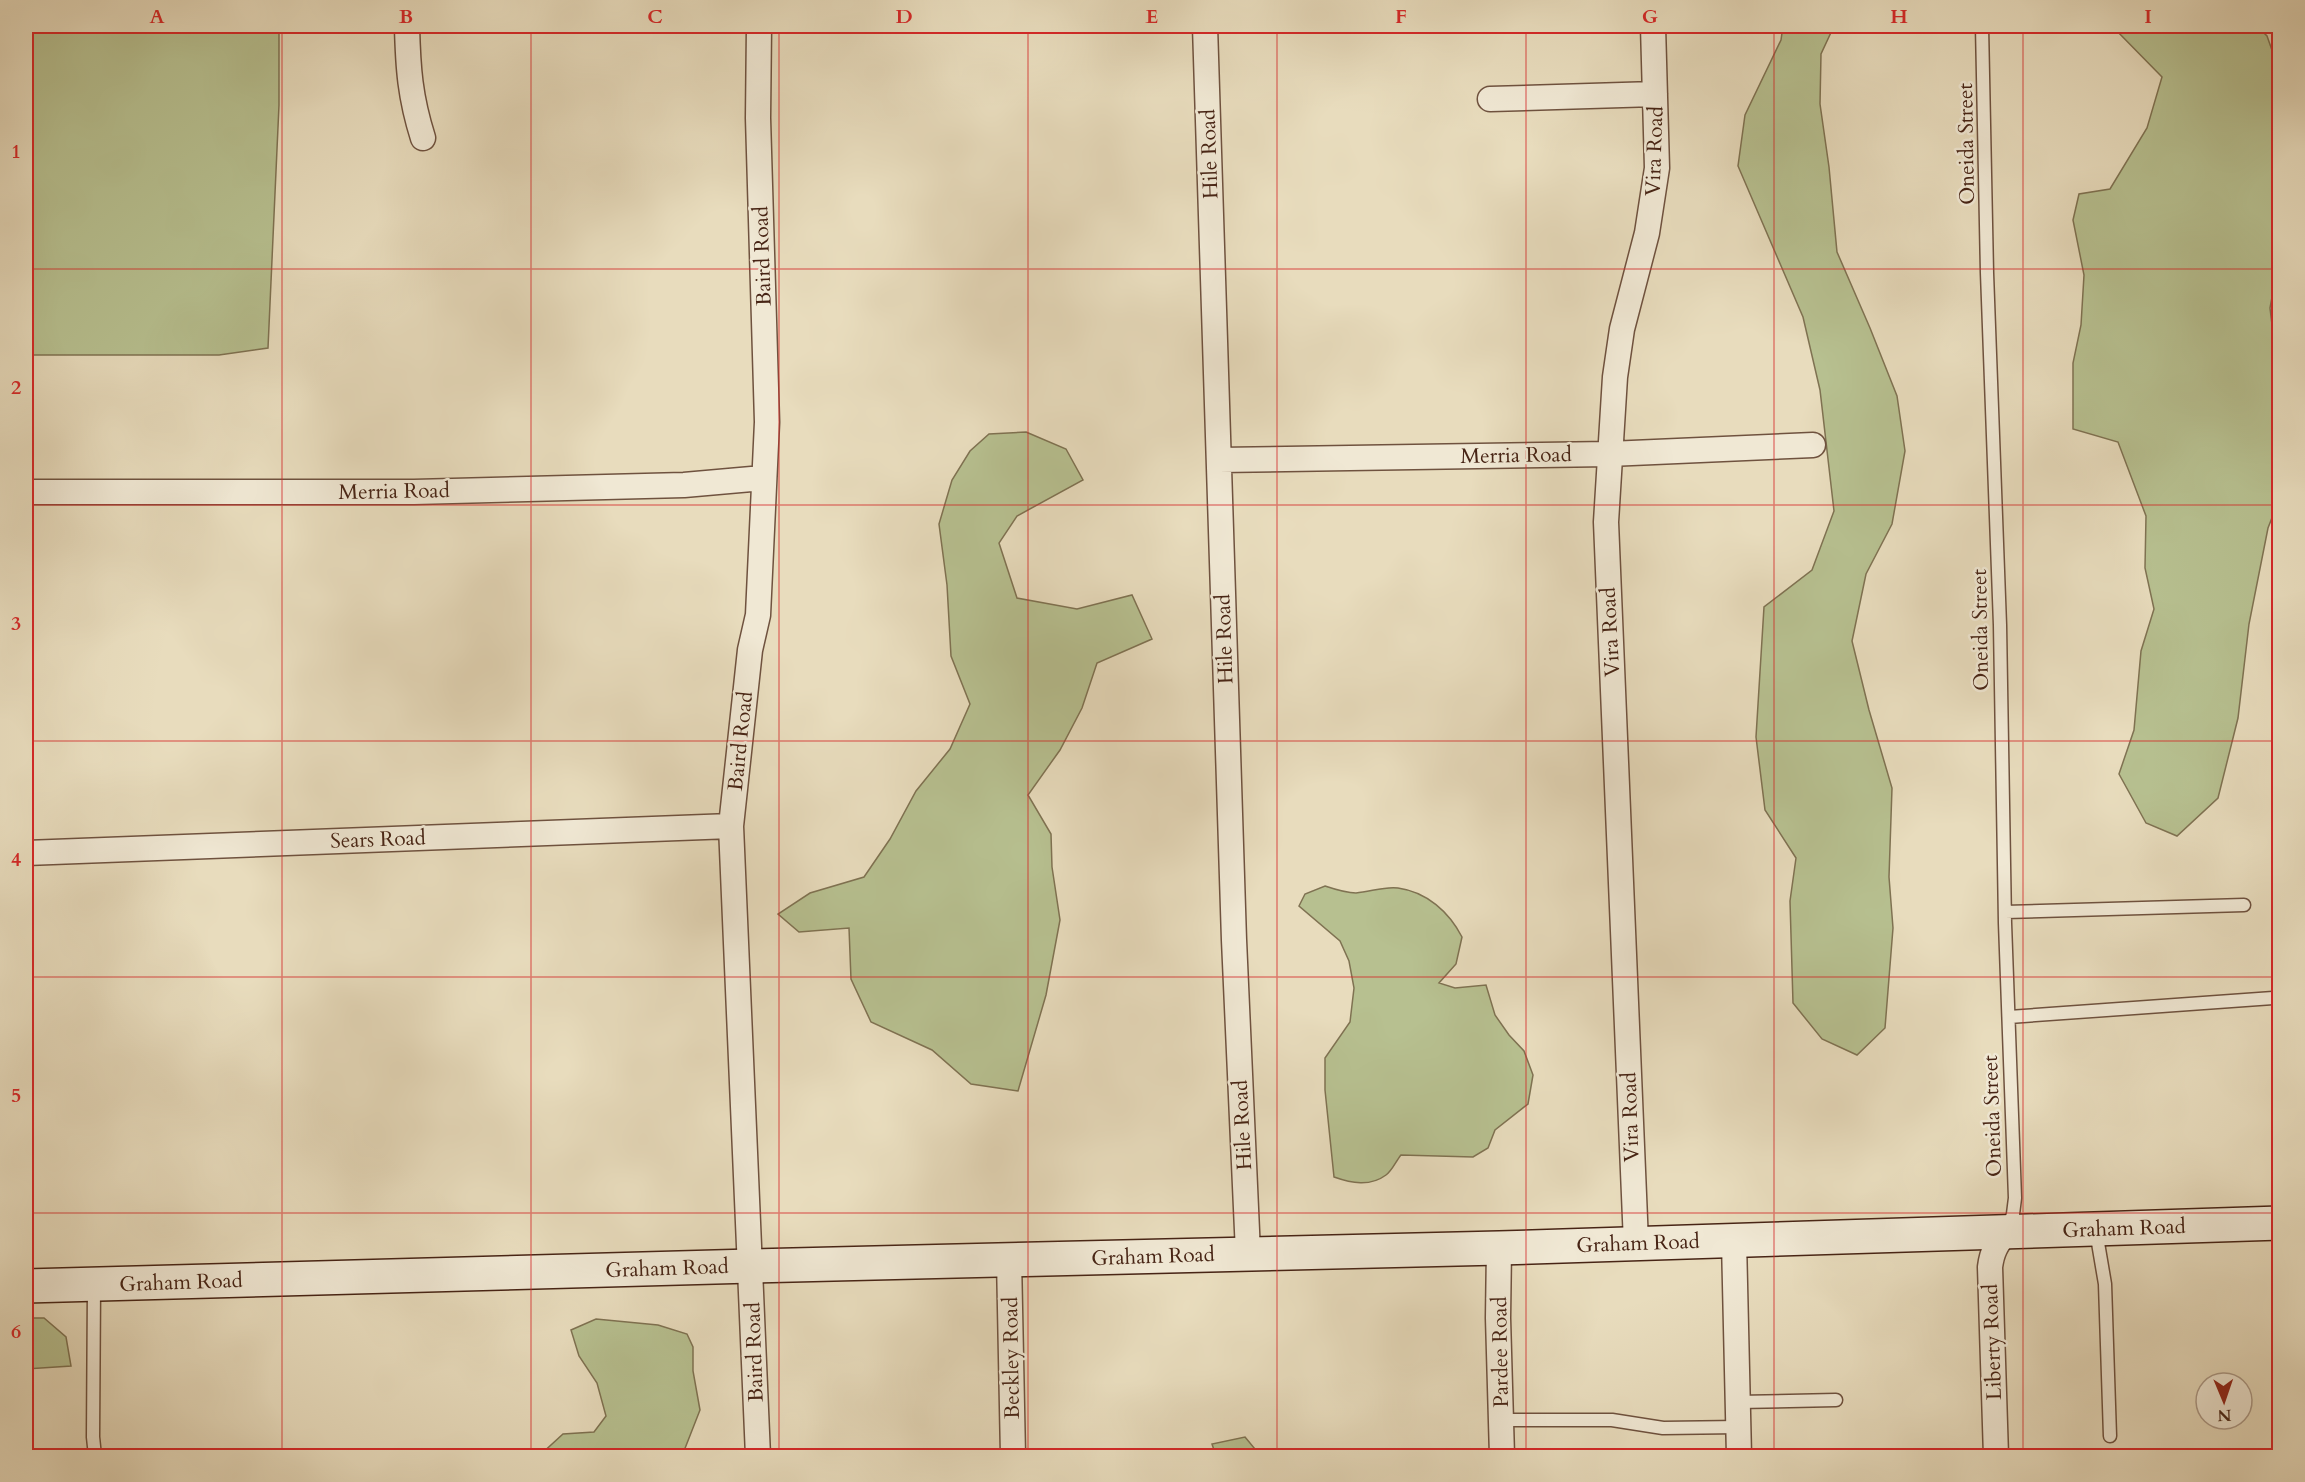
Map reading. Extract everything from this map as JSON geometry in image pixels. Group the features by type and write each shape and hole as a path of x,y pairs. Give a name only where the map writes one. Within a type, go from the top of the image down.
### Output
{"main road":[{"name":"Graham Road","path":"26,1286 1500,1248 2280,1223"}],"street":[{"path":"407,26 407,62 412,104 423,138"},
{"name":"Baird Road","path":"758,1456 731,826 750,650 758,615 767,422 758,118 759,26"},
{"name":"Hile Road","path":"1205,26 1234,940 1248,1253"},
{"name":"Vira Road","path":"1636,1243 1606,522 1615,378 1622,329 1647,233 1657,168 1653,26"},
{"path":"1490,99 1655,94"},
{"name":"Merria Road","path":"1219,460 1609,454 1813,445"},
{"name":"Merria Road","path":"26,492 414,492 684,486 763,478"},
{"name":"Sears Road","path":"26,854 731,826"},
{"name":"Liberty Road","path":"1996,1456 1990,1267 1996,1243 2007,1232"},
{"path":"1734,1241 1739,1456"},
{"name":"Pardee Road","path":"1500,1248 1498,1318 1502,1456"},
{"name":"Beckley Road","path":"1009,1259 1013,1456"}],"lane":[{"name":"Oneida Street","path":"1982,26 1987,273 2000,625 2005,912 2015,1198 2007,1232"},
{"path":"2005,912 2244,905"},
{"path":"2009,1017 2273,998"},
{"path":"2096,1229 2105,1284 2110,1436"},
{"path":"94,1284 93,1437 95,1456"},
{"path":"1738,1402 1836,1400"},
{"path":"1501,1420 1612,1420 1663,1428 1738,1427"}],"green space":[{"path":"26,26 279,26 279,105 268,348 219,355 26,355"},
{"path":"1783,26 1834,26 1821,54 1820,104 1837,252 1897,396 1905,451 1892,524 1866,574 1852,641 1892,788 1889,877 1893,928 1885,1028 1857,1055 1822,1039 1793,1003 1790,901 1796,858 1765,810 1756,737 1764,607 1812,570 1834,511 1820,390 1803,317 1738,166 1745,115 1781,40"},
{"path":"2112,26 2257,26 2267,36 2279,70 2280,254 2270,308 2279,383 2279,500 2268,528 2249,624 2238,718 2218,798 2177,836 2146,823 2119,774 2134,730 2141,651 2154,609 2145,568 2146,516 2118,442 2073,429 2073,363 2081,325 2084,275 2073,220 2079,194 2110,189 2147,128 2162,77"},
{"path":"1026,432 1066,449 1083,480 1017,516 999,543 1017,598 1077,609 1132,595 1152,639 1097,663 1082,708 1060,750 1028,795 1051,834 1052,867 1060,920 1046,995 1018,1091 971,1084 932,1050 871,1022 851,979 849,928 799,932 778,914 810,893 864,877 890,839 916,791 950,749 970,704 951,656 947,585 939,524 952,480 970,451 989,434"},
{"path":"1325,886 1352,893 1383,888 1409,890 1428,899 1444,912 1462,937 1456,964 1439,983 1455,988 1486,985 1495,1015 1524,1051 1533,1075 1528,1104 1495,1130 1488,1148 1473,1157 1401,1155 1388,1173 1374,1181 1354,1182 1334,1177 1325,1090 1325,1058 1350,1022 1354,988 1349,961 1340,941 1299,906 1305,894"},
{"path":"26,1318 44,1318 66,1337 71,1366 26,1369"},
{"path":"596,1319 658,1325 687,1334 693,1347 693,1371 700,1410 682,1456 532,1456 540,1455 563,1434 594,1432 606,1416 597,1383 579,1356 571,1330"},
{"path":"1245,1437 1255,1449 1257,1456 1216,1456 1212,1444"}]}
